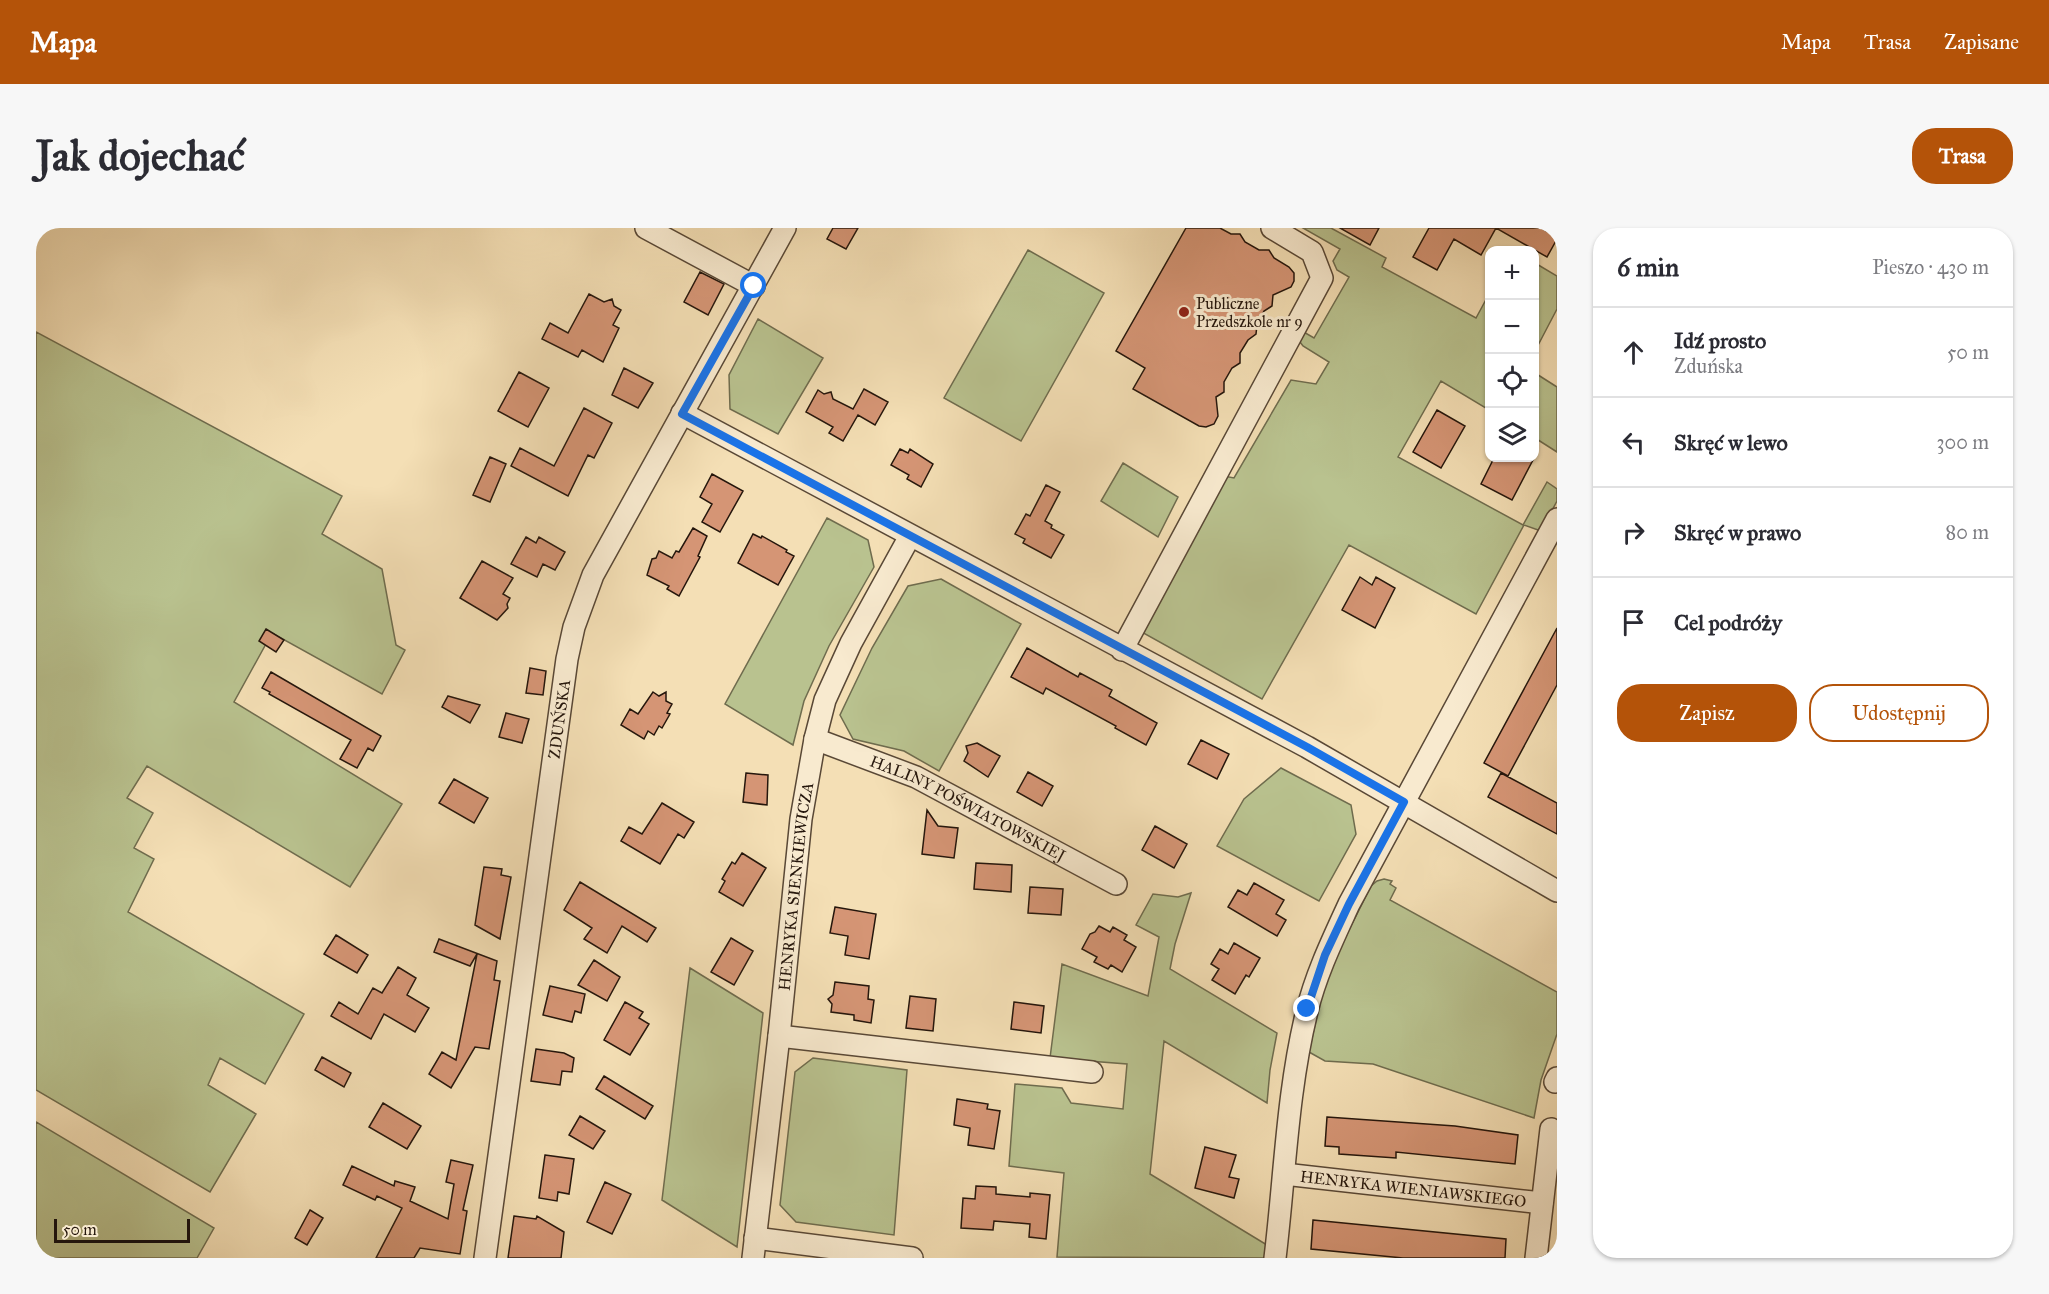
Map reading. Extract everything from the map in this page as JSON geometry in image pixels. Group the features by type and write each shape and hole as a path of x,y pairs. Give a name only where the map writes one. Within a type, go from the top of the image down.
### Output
{"street":[{"path":"646,228 754,286"},
{"name":"ZDUŃSKA","path":"485,1258 567,659 574,627 593,575 785,228"},
{"path":"1122,650 1322,278 1312,252 1272,228"},
{"path":"682,414 1307,747 1557,891"},
{"path":"1275,1258 1293,1074 1307,1009 1325,955 1349,904 1557,519"},
{"name":"HENRYKA SIENKIEWICZA","path":"754,1248 801,819 815,739 825,700 851,643 910,536"},
{"name":"HALINY POŚWIATOWSKIEJ","path":"815,739 916,777 1116,884"},
{"path":"779,1036 1092,1072"},
{"path":"1536,1258 1551,1129"},
{"name":"HENRYKA WIENIAWSKIEGO","path":"1284,1174 1542,1203"},
{"path":"754,1248 912,1258"}],"green space":[{"path":"1303,228 1331,228 1386,258 1382,267 1476,318 1485,301 1485,408 1441,381 1398,457 1523,525 1547,482 1557,489 1557,501 1541,531 1524,525 1476,614 1349,545 1262,699 1138,630 1224,476 1234,478 1291,380 1316,384 1329,362 1300,342 1302,331 1314,338 1349,277 1337,270 1333,261 1340,249"},
{"path":"1028,250 1104,293 1021,441 944,398"},
{"path":"1539,265 1557,276 1557,309 1539,343"},
{"path":"758,319 823,358 778,434 730,409 729,375"},
{"path":"36,332 342,496 322,534 382,569 396,645 405,650 382,694 272,633 234,702 402,804 350,887 147,766 127,798 153,813 134,848 154,859 128,912 304,1014 265,1084 220,1058 208,1085 256,1114 210,1192 36,1090"},
{"path":"1539,376 1557,387 1557,452 1539,441"},
{"path":"1123,463 1178,497 1158,537 1101,501"},
{"path":"827,518 868,540 874,567 829,646 804,701 793,745 725,704"},
{"path":"941,579 1021,624 939,771 904,751 853,739 840,715 872,648 908,586"},
{"path":"1281,768 1351,805 1356,834 1319,901 1217,846 1244,799"},
{"path":"1384,879 1392,881 1390,884 1396,888 1390,900 1557,992 1557,1034 1541,1080 1534,1118 1373,1064 1325,1061 1309,1052 1321,997 1338,952 1371,886"},
{"path":"1191,893 1175,944 1170,969 1277,1033 1267,1103 1164,1041 1150,1174 1267,1245 1268,1258 1057,1257 1064,1173 1009,1166 1015,1084 1062,1088 1071,1103 1123,1109 1127,1064 1050,1058 1062,964 1148,996 1159,937 1136,925 1153,894 1178,897"},
{"path":"690,968 763,1013 737,1247 662,1200"},
{"path":"813,1058 907,1070 894,1235 796,1222 780,1205 795,1072"},
{"path":"36,1122 214,1228 197,1258 36,1258"}],"building":[{"path":"833,228 858,228 846,249 827,239"},
{"path":"1186,228 1220,228 1231,234 1240,234 1245,242 1259,250 1269,250 1274,258 1294,273 1291,287 1273,295 1272,306 1264,311 1257,325 1256,334 1248,340 1240,353 1240,363 1232,368 1224,382 1224,392 1216,397 1218,416 1214,424 1206,427 1199,426 1133,389 1145,368 1116,351"},
{"path":"1340,228 1379,228 1370,245"},
{"path":"1429,228 1496,228 1481,255 1454,239 1437,270 1413,257"},
{"path":"1496,228 1541,228 1557,237 1547,257 1539,252 1539,246 1528,246"},
{"path":"700,272 724,284 708,315 684,302"},
{"path":"589,294 604,302 612,299 614,306 621,310 613,325 619,328 603,362 582,350 578,357 542,339 550,323 568,333"},
{"path":"624,368 653,383 638,408 612,395"},
{"path":"519,372 549,388 528,427 498,411"},
{"path":"864,389 888,402 875,425 858,415 843,441 829,433 833,427 806,412 818,390 824,394 831,392 833,399 853,409"},
{"path":"584,408 612,423 594,458 588,455 568,496 511,466 520,448 554,466"},
{"path":"1437,410 1465,426 1441,468 1413,452"},
{"path":"900,449 908,453 910,449 933,464 921,487 907,479 909,475 891,465"},
{"path":"490,457 506,464 490,502 473,495"},
{"path":"1492,462 1532,462 1512,500 1481,484"},
{"path":"712,474 743,491 720,532 702,522 712,504 700,497"},
{"path":"1046,485 1060,492 1045,521 1052,525 1051,528 1064,535 1051,558 1023,543 1025,539 1015,534 1026,514 1030,516"},
{"path":"693,528 707,536 698,556 700,557 679,596 667,589 669,586 647,575 652,559 656,558 659,551 672,558 676,551 679,552"},
{"path":"753,534 761,538 762,536 794,556 778,585 738,563"},
{"path":"526,537 536,543 539,537 565,552 555,570 543,564 537,577 511,564"},
{"path":"482,561 513,578 503,594 510,598 508,608 497,620 460,598"},
{"path":"1360,577 1372,585 1376,577 1395,588 1375,628 1342,610"},
{"path":"1557,628 1557,685 1508,776 1484,763"},
{"path":"266,629 284,640 276,652 259,641"},
{"path":"1027,648 1078,677 1080,673 1112,690 1109,696 1157,723 1146,745 1046,688 1043,694 1011,677"},
{"path":"530,668 546,671 543,695 526,693"},
{"path":"271,672 381,736 373,751 368,748 357,768 340,759 351,740 269,694 270,692 262,688"},
{"path":"653,692 659,696 666,692 666,701 672,704 667,713 670,714 662,728 659,726 654,735 648,731 644,739 621,725 630,709 638,714"},
{"path":"448,696 480,705 470,723 442,707"},
{"path":"506,713 529,719 522,743 499,737"},
{"path":"1201,740 1229,754 1217,779 1188,764"},
{"path":"977,743 1000,756 988,777 964,761 968,753 966,746"},
{"path":"1028,772 1053,786 1042,806 1017,792"},
{"path":"746,773 768,775 767,805 743,802"},
{"path":"1501,773 1557,803 1557,834 1488,797"},
{"path":"454,779 488,798 474,823 439,803"},
{"path":"662,803 694,822 684,838 678,834 660,864 621,841 629,827 642,834"},
{"path":"927,810 938,826 958,828 954,858 922,854"},
{"path":"1155,826 1187,844 1174,868 1142,850"},
{"path":"742,853 766,868 743,906 719,892 725,881 722,879 732,862 735,864"},
{"path":"976,863 1012,865 1011,892 974,889"},
{"path":"484,867 502,869 501,875 511,877 500,939 475,925"},
{"path":"580,882 656,928 647,942 622,926 607,953 584,939 592,928 564,910"},
{"path":"1254,883 1284,900 1276,914 1286,920 1277,936 1228,907 1238,890 1247,895"},
{"path":"1030,887 1063,889 1061,915 1028,913"},
{"path":"835,907 876,914 869,959 845,955 848,936 830,933"},
{"path":"1099,926 1110,932 1113,927 1127,935 1124,940 1136,947 1122,972 1111,965 1108,969 1094,962 1097,957 1082,949 1090,934 1095,932"},
{"path":"336,935 368,955 357,973 324,954"},
{"path":"731,938 753,951 734,985 711,972"},
{"path":"439,939 497,961 494,980 500,981 489,1049 475,1047 451,1088 429,1074 442,1052 456,1060 477,954 470,966 434,952"},
{"path":"1234,943 1260,958 1249,977 1246,975 1235,994 1212,980 1219,969 1211,964 1220,949 1228,954"},
{"path":"594,960 620,977 607,1001 578,985"},
{"path":"398,967 416,978 407,995 429,1008 415,1032 384,1014 371,1039 331,1016 339,1002 358,1014 373,988 382,993"},
{"path":"835,982 869,986 868,999 874,1000 871,1023 854,1020 854,1015 831,1012 832,1004 828,999 833,995"},
{"path":"550,986 585,994 581,1013 575,1011 572,1022 543,1015"},
{"path":"910,996 936,999 933,1031 906,1028"},
{"path":"625,1002 643,1012 639,1018 649,1024 630,1055 604,1040"},
{"path":"1014,1002 1044,1006 1041,1033 1011,1029"},
{"path":"536,1049 564,1053 574,1058 572,1072 562,1071 560,1085 531,1081"},
{"path":"322,1057 351,1073 344,1087 315,1070"},
{"path":"604,1076 653,1106 645,1119 596,1089"},
{"path":"957,1099 988,1104 987,1109 1000,1111 994,1149 968,1145 970,1128 954,1125"},
{"path":"383,1103 421,1126 407,1149 369,1127"},
{"path":"580,1116 605,1131 593,1149 569,1135"},
{"path":"1327,1117 1455,1126 1518,1135 1515,1164 1396,1152 1396,1158 1339,1154 1339,1147 1325,1146"},
{"path":"1205,1147 1236,1155 1229,1177 1239,1179 1234,1198 1195,1188"},
{"path":"545,1155 574,1159 569,1194 558,1192 557,1201 539,1198"},
{"path":"451,1160 473,1165 463,1210 467,1211 460,1254 420,1248 414,1258 376,1258 402,1208 377,1196 375,1200 343,1185 352,1166 394,1186 395,1181 415,1187 410,1201 448,1219 454,1184 446,1182"},
{"path":"605,1182 631,1194 612,1234 587,1222"},
{"path":"976,1186 996,1187 996,1194 1030,1197 1030,1193 1050,1195 1046,1239 1029,1237 1030,1224 994,1221 993,1230 961,1228 963,1198 975,1199"},
{"path":"310,1210 323,1218 307,1245 295,1238"},
{"path":"514,1216 536,1219 537,1216 564,1232 561,1258 508,1258"},
{"path":"1313,1220 1506,1239 1505,1258 1403,1258 1311,1249"}],"place":[{"name":"Publiczne Przedszkole nr 9","path":"1184,312"}],"route":[{"path":"754,286 682,414 1307,747 1404,802 1349,904 1325,955 1307,1009"}]}
